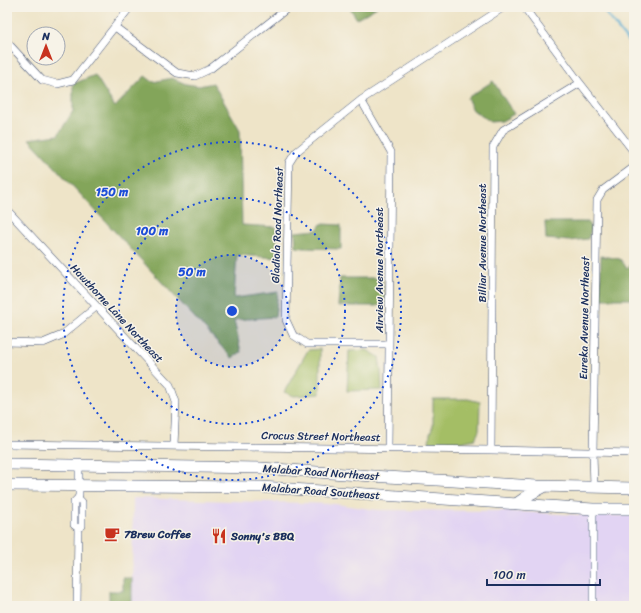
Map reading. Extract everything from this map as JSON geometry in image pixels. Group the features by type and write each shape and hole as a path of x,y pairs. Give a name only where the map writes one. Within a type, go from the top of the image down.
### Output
{"main road":[{"name":"Malabar Road Northeast","path":"7,464 261,468 546,486 634,488"},
{"name":"Malabar Road Southeast","path":"7,485 261,487 516,504 634,509"},
{"path":"516,504 546,486"}],"street":[{"path":"7,42 42,80 57,84 74,80 130,7"},
{"path":"115,27 177,73 195,76 210,69 289,7"},
{"name":"Gladiola Road Northeast","path":"389,344 307,344 293,335 286,320 289,164 296,152 361,100 504,7"},
{"path":"524,7 634,152"},
{"name":"Billiar Avenue Northeast","path":"491,450 493,147 503,130 580,82"},
{"name":"Airview Avenue Northeast","path":"361,100 391,152 388,448"},
{"name":"Eureka Avenue Northeast","path":"594,487 593,453 597,200 603,190 634,167"},
{"name":"Hawthorne Lane Northeast","path":"7,210 170,385 176,402 174,445"},
{"path":"7,342 43,343 62,335 96,307"},
{"name":"Crocus Street Northeast","path":"7,444 388,448 634,453"},
{"path":"77,606 78,528 82,526 82,502 78,498 79,464"},
{"path":"593,508 593,606"}],"shaded area":[{"path":"133,498 335,504 378,510 503,511 634,516 634,606 132,606"}],"green space":[{"path":"349,7 377,7 357,19"},
{"path":"95,75 115,107 145,76 153,82 172,78 186,84 199,86 213,83 240,130 242,225 276,227 278,258 237,255 234,298 278,292 275,317 234,320 241,352 232,358 29,139 58,135 73,111 73,84"},
{"path":"493,81 514,114 502,121 490,122 473,110 467,98"},
{"path":"545,222 588,222 591,230 588,239 569,241 546,239"},
{"path":"321,224 341,225 341,249 296,247 295,232 317,230"},
{"path":"601,256 620,259 627,268 634,262 634,299 600,299"},
{"path":"340,278 382,278 385,304 377,306 338,306"},
{"path":"320,349 320,394 294,396 284,392 308,350"},
{"path":"367,350 379,357 382,390 347,391 349,351"},
{"path":"433,399 468,399 480,402 479,431 475,439 461,442 429,443 433,426"},
{"path":"123,578 132,578 132,606 109,606 109,591 123,591"}],"waterway":[{"path":"601,7 634,49"}],"place":[{"name":"7Brew Coffee","path":"112,534"},
{"name":"Sonny's BBQ","path":"219,536"}]}
